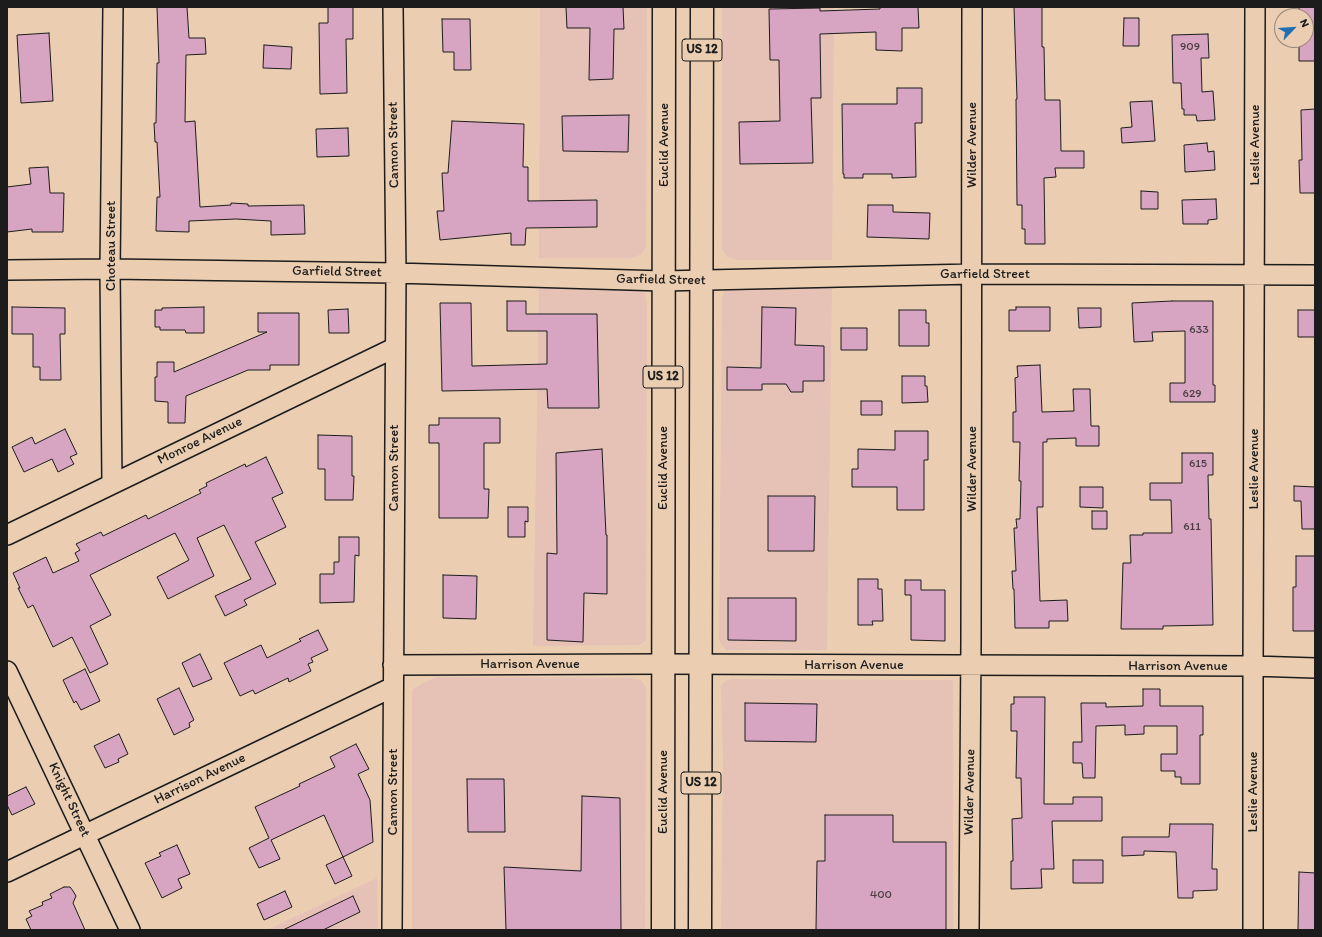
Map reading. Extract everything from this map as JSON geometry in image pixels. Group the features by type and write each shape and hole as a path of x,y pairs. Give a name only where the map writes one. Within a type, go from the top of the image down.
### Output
{"highway":[{"name":"Euclid Avenue","path":"663,930 664,7"},
{"name":"US 12","path":"700,930 702,7"}],"street":[{"name":"Choteau Street","path":"112,484 110,269 113,7"},
{"name":"Cannon Street","path":"392,930 394,348 396,272 393,7"},
{"name":"Wilder Avenue","path":"969,930 972,7"},
{"name":"Leslie Avenue","path":"1253,930 1255,7"},
{"name":"Garfield Street","path":"7,270 110,269 396,272 663,281 972,274 1315,275"},
{"name":"Monroe Avenue","path":"7,536 394,348"},
{"name":"Harrison Avenue","path":"393,665 971,665 1253,666 1315,668"},
{"name":"Knight Street","path":"7,671 130,930"},
{"name":"Harrison Avenue","path":"7,872 393,687"}],"shaded area":[{"path":"540,7 647,7 646,246 642,254 631,258 539,258"},
{"path":"722,7 834,7 832,260 738,260 727,257 722,249"},
{"path":"726,286 832,286 827,650 726,650 719,640 722,298"},
{"path":"539,287 639,287 645,294 647,307 646,641 638,645 533,646"},
{"path":"437,677 630,678 641,680 646,688 645,930 412,930 412,690"},
{"path":"731,679 953,680 953,930 721,930 723,760 721,686 726,681"},
{"path":"377,878 378,930 267,930"}],"building":[{"path":"157,7 187,7 189,38 205,38 206,54 186,55 185,122 195,121 200,207 231,205 231,203 248,204 248,206 304,205 305,234 271,235 271,221 236,219 189,221 189,232 156,231 157,197 160,197 157,142 155,142 154,123 156,123 157,63 159,63"},
{"path":"328,7 353,7 353,39 346,39 347,93 320,94 319,23 328,23"},
{"path":"566,7 623,7 624,29 614,29 613,79 589,80 590,28 567,28"},
{"path":"880,7 918,7 919,28 902,28 902,51 876,50 876,32 820,34 821,98 811,98 813,163 740,164 739,122 780,121 779,60 770,60 769,9 820,8 820,11 880,9"},
{"path":"1014,7 1042,7 1042,47 1044,47 1045,100 1060,100 1061,151 1084,151 1084,168 1055,168 1056,177 1044,178 1045,244 1025,244 1025,229 1022,229 1022,205 1017,205 1017,99"},
{"path":"1315,7 1315,61 1299,61 1299,48 1314,48 1314,8 1299,8"},
{"path":"1124,18 1139,18 1139,46 1123,46"},
{"path":"442,19 470,19 471,70 454,70 454,52 443,52"},
{"path":"49,33 53,101 21,103 17,35"},
{"path":"1208,34 1209,58 1201,58 1202,92 1213,91 1215,120 1197,121 1196,115 1184,115 1184,109 1182,109 1181,83 1173,83 1172,35"},
{"path":"264,45 292,47 291,69 263,68"},
{"path":"897,88 922,88 922,123 915,123 916,177 892,178 892,174 863,174 863,178 844,178 842,104 897,104"},
{"path":"1152,101 1155,141 1122,143 1121,128 1132,127 1130,102"},
{"path":"1315,109 1315,193 1300,193 1299,160 1302,160 1301,110"},
{"path":"629,115 628,152 563,151 562,116"},
{"path":"452,121 524,124 523,167 528,167 528,201 597,200 597,227 526,228 525,245 511,245 511,233 440,240 437,211 444,211 442,173 448,173"},
{"path":"348,128 349,156 317,157 316,129"},
{"path":"1207,143 1208,152 1214,151 1215,170 1185,172 1184,145"},
{"path":"48,167 50,193 64,193 63,232 32,232 32,229 7,232 7,187 31,184 29,168"},
{"path":"1141,191 1158,192 1158,209 1141,209"},
{"path":"1216,199 1217,219 1208,220 1208,224 1183,224 1182,200"},
{"path":"868,205 893,205 893,212 930,213 929,239 867,237"},
{"path":"507,301 526,301 526,314 597,314 599,408 548,408 547,389 442,391 440,303 471,303 472,366 547,364 547,331 507,331"},
{"path":"1213,301 1213,385 1215,385 1215,402 1170,402 1170,383 1185,383 1185,331 1152,332 1153,341 1134,342 1132,303"},
{"path":"12,307 65,308 65,334 60,334 61,380 40,380 40,367 33,367 33,334 12,334"},
{"path":"204,307 204,333 186,333 185,330 160,330 160,327 155,327 155,310 162,310 162,308"},
{"path":"762,307 796,308 795,345 824,346 824,381 803,381 803,392 791,392 786,384 762,384 762,390 727,390 727,367 761,368"},
{"path":"1016,307 1050,307 1050,331 1009,331 1009,310 1016,310"},
{"path":"1078,308 1101,308 1101,327 1079,328"},
{"path":"348,309 349,333 329,333 328,310"},
{"path":"899,310 926,310 926,323 929,323 929,346 899,346"},
{"path":"1298,310 1315,310 1315,337 1298,337"},
{"path":"258,313 299,313 299,365 270,365 270,370 248,370 186,396 185,423 168,423 168,402 155,401 155,377 157,377 157,362 174,362 174,372 267,332 258,332"},
{"path":"841,328 867,328 867,350 841,350"},
{"path":"1040,365 1042,412 1074,411 1073,389 1090,389 1091,426 1099,426 1099,446 1076,446 1076,438 1047,439 1047,442 1043,442 1043,507 1037,507 1040,601 1067,600 1068,621 1049,621 1049,628 1015,628 1012,571 1016,571 1014,528 1017,528 1016,519 1020,519 1021,481 1019,481 1020,442 1013,442 1013,412 1016,412 1015,378 1018,377 1017,366"},
{"path":"902,376 925,376 928,402 902,403"},
{"path":"861,401 882,401 882,415 861,415"},
{"path":"439,418 500,418 500,443 484,443 484,489 489,489 488,518 439,518 439,443 429,443 429,425 439,425"},
{"path":"65,429 77,454 70,457 74,464 58,472 52,459 24,472 12,447 32,437 35,444"},
{"path":"895,431 928,431 928,460 924,460 924,510 897,510 897,487 852,487 852,469 858,469 858,449 895,450"},
{"path":"318,435 352,436 352,476 354,476 353,500 325,500 325,469 318,469"},
{"path":"602,449 607,535 607,594 584,593 583,642 547,640 547,553 557,554 556,453"},
{"path":"1182,453 1213,453 1213,475 1208,475 1209,519 1211,519 1213,625 1163,626 1163,629 1121,629 1123,563 1131,563 1130,535 1143,535 1143,533 1172,533 1171,500 1150,500 1150,483 1182,483"},
{"path":"266,457 283,493 272,498 286,527 255,542 276,584 244,600 247,605 225,616 215,596 251,579 224,525 197,538 214,576 168,599 157,577 189,560 175,533 90,575 111,615 90,626 108,664 90,673 72,637 53,647 33,605 28,608 18,588 20,588 13,573 46,557 53,573 79,561 75,553 80,550 76,544 101,532 103,536 146,515 148,519 201,493 199,490 207,486 206,483 245,464 246,467"},
{"path":"1294,486 1315,487 1315,529 1302,529 1301,501 1294,501"},
{"path":"1080,487 1103,487 1103,508 1080,507"},
{"path":"768,496 815,496 814,551 768,551"},
{"path":"508,507 528,507 528,522 525,521 525,537 508,537"},
{"path":"1092,511 1107,511 1107,529 1092,529"},
{"path":"339,537 359,537 359,556 355,555 354,602 320,603 320,574 334,574 334,562 339,562"},
{"path":"1296,556 1315,556 1315,631 1293,631 1293,587 1296,587"},
{"path":"443,575 477,576 476,619 443,618"},
{"path":"858,579 878,579 878,589 882,589 883,621 872,621 873,625 858,625"},
{"path":"905,580 921,580 921,590 945,590 945,641 911,640 911,595 905,595"},
{"path":"728,598 796,598 796,641 728,640"},
{"path":"318,630 328,650 311,658 313,662 308,664 311,671 289,682 288,678 255,694 253,690 240,696 224,663 261,645 267,658 301,641 299,639"},
{"path":"200,654 212,679 193,687 182,663"},
{"path":"85,669 100,701 81,710 76,701 74,703 63,680"},
{"path":"179,688 194,720 189,723 190,727 174,735 157,699"},
{"path":"1143,689 1160,689 1160,706 1203,706 1203,735 1200,735 1200,784 1181,784 1181,777 1175,777 1175,771 1161,771 1161,754 1177,754 1177,726 1144,726 1144,734 1125,735 1125,725 1096,726 1095,778 1083,778 1082,763 1073,763 1073,742 1082,742 1081,703 1106,703 1106,707 1143,706"},
{"path":"1014,697 1045,697 1044,804 1073,804 1073,797 1102,797 1102,821 1052,821 1054,869 1041,869 1042,888 1011,889 1011,861 1013,861 1012,819 1022,818 1021,778 1016,778 1017,731 1011,731 1011,704 1014,704"},
{"path":"745,703 817,704 816,742 745,741"},
{"path":"119,734 128,754 118,759 119,762 105,768 94,746"},
{"path":"356,744 369,769 358,774 370,800 373,842 343,857 324,815 271,840 280,859 259,868 249,848 269,838 255,807 300,786 299,784 335,767 330,757"},
{"path":"467,779 504,779 505,832 468,832"},
{"path":"26,787 35,804 12,815 7,805 7,796"},
{"path":"582,796 620,798 621,930 506,930 504,867 581,871"},
{"path":"825,815 893,815 893,842 946,842 946,930 816,930 817,861 825,861"},
{"path":"1170,824 1213,824 1212,869 1217,869 1217,890 1193,891 1193,898 1178,898 1176,852 1144,851 1144,855 1122,856 1122,837 1169,837"},
{"path":"177,845 190,874 178,879 182,888 162,898 145,863 161,856 159,853"},
{"path":"343,857 352,876 335,884 326,865"},
{"path":"1073,860 1103,860 1103,883 1073,883"},
{"path":"1299,872 1315,873 1315,930 1298,930"},
{"path":"64,887 70,887 76,896 73,903 85,930 31,930 26,919 32,916 29,911 43,905 42,902 52,898 50,894"},
{"path":"285,891 292,907 264,920 257,904"},
{"path":"353,896 360,912 323,930 283,930"}]}
